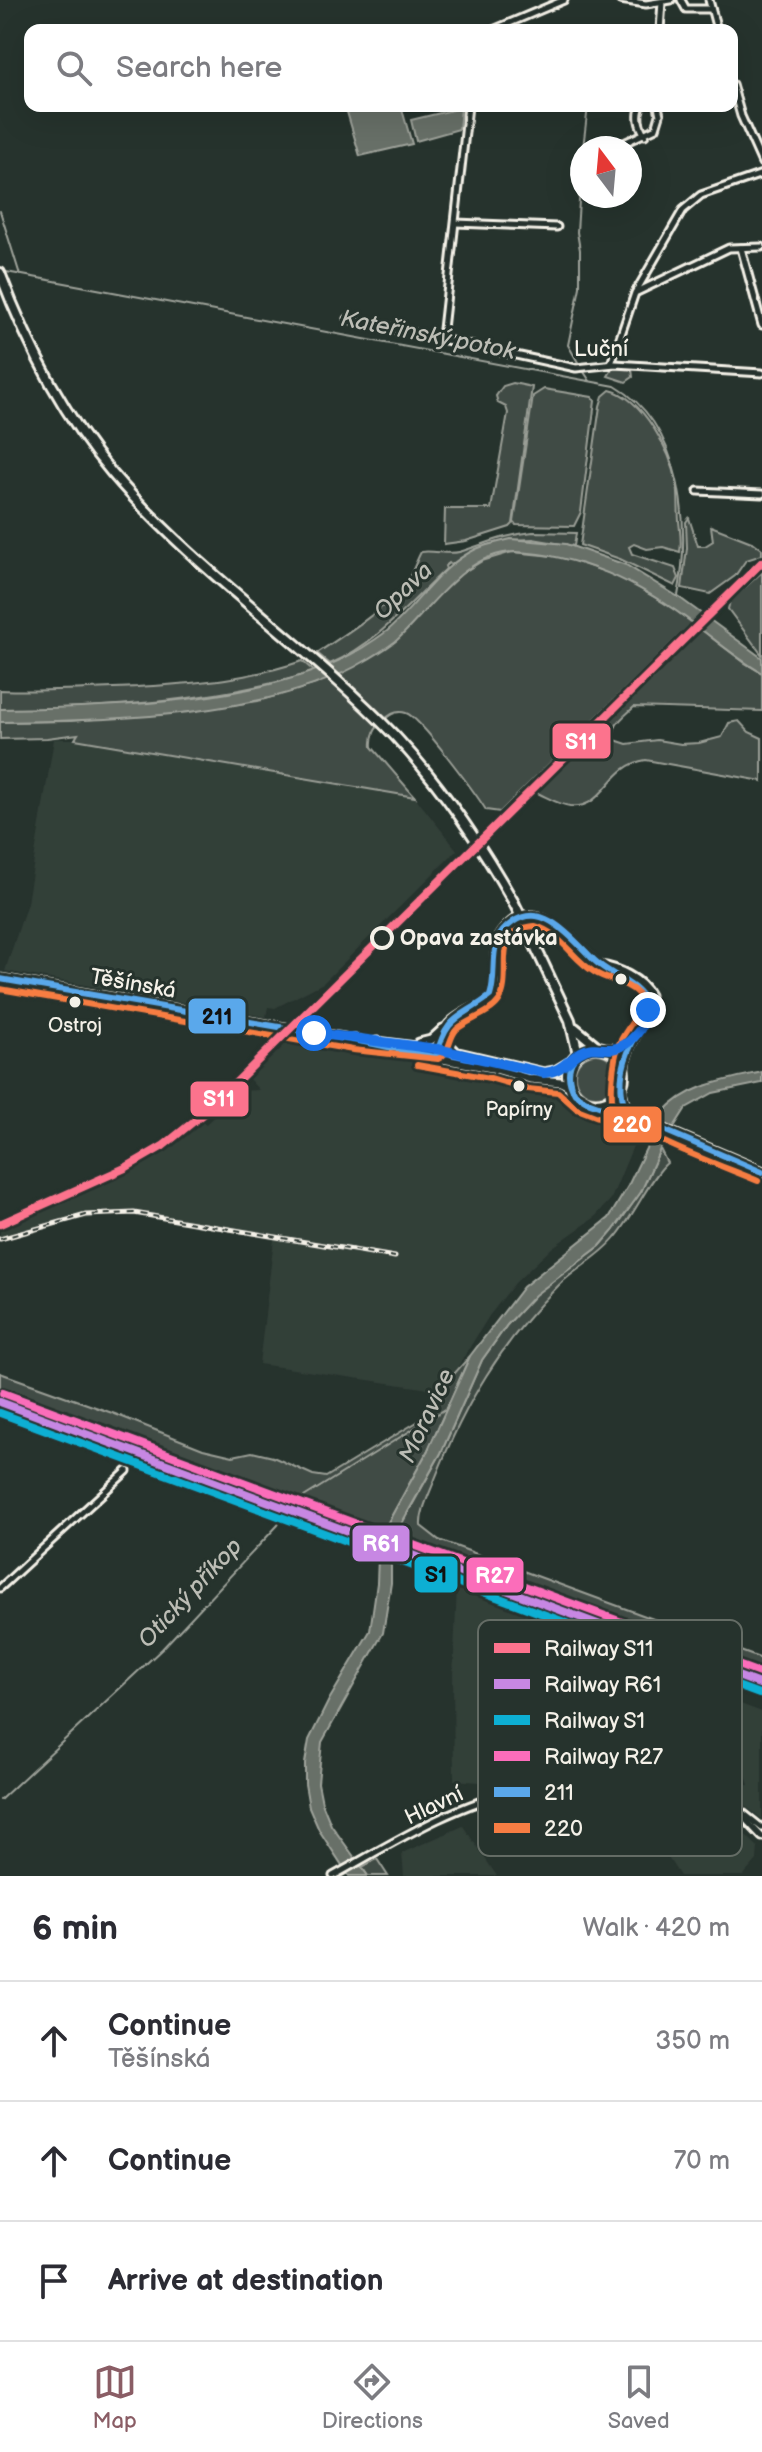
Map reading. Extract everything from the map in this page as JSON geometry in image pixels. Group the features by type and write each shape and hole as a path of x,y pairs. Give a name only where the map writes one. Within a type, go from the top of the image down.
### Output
{"main road":[{"path":"0,273 41,366 80,430 110,471 144,509 202,564 341,685 393,735 469,827 514,903 570,1020 578,1032 617,1057 624,1071 620,1089 624,1105 652,1125 762,1172"},
{"path":"570,1020 575,1058 568,1075 571,1087"},
{"name":"Těšínská","path":"575,1058 589,1048 602,1048"},
{"name":"Těšínská","path":"571,1087 580,1098 652,1125"},
{"path":"596,1103 610,1100 620,1089"}],"street":[{"path":"507,24 564,0"},
{"path":"620,0 646,4 671,0"},
{"path":"681,0 689,10 711,9"},
{"path":"709,0 715,24"},
{"path":"660,24 662,2"},
{"path":"738,105 762,163"},
{"path":"442,338 467,112"},
{"path":"638,112 639,125 645,135"},
{"path":"642,136 656,128 659,112"},
{"path":"611,364 635,293 683,210 701,195 762,174"},
{"path":"456,223 557,227"},
{"path":"635,293 729,248 762,247"},
{"path":"741,248 762,325"},
{"name":"Luční","path":"348,319 576,368 611,364 762,373"},
{"path":"698,491 762,494"},
{"path":"373,1041 422,1043 431,1040 452,1019 490,996 494,983 494,945 504,929 517,919 535,916 555,923 599,965 641,994 648,1006 646,1020 628,1049 624,1071"},
{"name":"Těšínská","path":"0,979 355,1040 398,1051 436,1053 530,1079 561,1082 571,1087"},
{"path":"436,1053 443,1029"},
{"path":"443,1029 446,1043 453,1049 514,1062 522,1067"},
{"path":"602,1048 618,1047 636,1035"},
{"name":"Těšínská","path":"355,1040 549,1072 575,1058"},
{"path":"0,1588 127,1471"},
{"name":"Hlavní","path":"333,1876 478,1804"},
{"name":"Hlavní","path":"742,1814 762,1828"},
{"name":"Hlavní","path":"742,1815 762,1837"}],"shaded area":[{"path":"347,112 403,112 412,144 360,156"},
{"path":"444,112 461,112 459,129 416,141 411,120"},
{"path":"613,368 632,369 633,377 626,382 608,376"},
{"path":"513,383 532,387 513,524 466,541 444,544 445,509 491,509 508,413 506,407 498,403 496,396 503,386"},
{"path":"544,389 592,397 595,401 581,512 574,526 516,525 514,522 533,396"},
{"path":"610,390 622,395 644,415 662,442 674,470 680,552 663,547 647,549 634,544 629,547 632,554 675,568 679,578 675,586 620,559 580,545 600,406 603,396"},
{"path":"689,518 698,546 713,541 711,526 754,543 762,549 762,555 746,560 735,576 710,594 682,588 687,548 686,522"},
{"path":"533,532 576,533 574,546 533,539 509,540 452,566 449,563 406,608 363,645 330,664 317,653 390,600 407,581 421,552 455,553"},
{"path":"511,539 566,544 626,565 680,598 762,658 762,673 657,598 613,575 566,559 516,552 498,554 465,571 397,640 379,653 329,679 286,694 189,712 139,717 0,722 0,709 88,707 187,699 236,692 325,667 387,631 439,576 463,557 480,547"},
{"path":"512,552 563,557 620,577 673,608 762,673 762,711 634,707 619,722 614,735 615,740 627,744 657,740 699,743 722,737 729,723 739,721 749,732 762,738 762,781 646,760 623,770 599,795 582,805 566,805 535,792 694,634 688,627 500,812 486,810 435,741 403,712 391,714 378,726 372,747 415,797 75,739 78,734 0,739 0,722 71,721 198,710 258,701 316,684 428,605 461,574 482,561"},
{"path":"762,556 762,568 203,1122 206,1124 240,1091 259,1090 249,1079 288,1042 309,1046 314,1041 429,1061 538,1088 638,1134 611,1199 594,1218 553,1247 515,1283 489,1316 443,1391 259,1364 274,1239 116,1215 67,1222 0,1241 0,1219 123,1165 167,1137 205,1106"},
{"path":"762,572 762,655 728,609 730,601"},
{"path":"302,661 315,672 198,697 119,705 0,709 0,690 137,687 200,682 261,673"},
{"path":"54,739 75,739 415,797 457,850 323,983 275,1008 268,1007 266,1017 5,971 27,903"},
{"path":"596,1054 611,1060 617,1075 611,1090 596,1096 581,1090 575,1075 581,1060"},
{"path":"762,1072 762,1083 713,1093 686,1108 660,1149 641,1192 613,1231 600,1246 535,1295 507,1325 482,1360 441,1453 399,1528 391,1557 391,1583 383,1633 322,1742 318,1783 322,1803 331,1825 368,1876 349,1876 319,1830 309,1807 305,1763 309,1740 370,1631 378,1557 386,1526 428,1450 470,1356 523,1287 609,1218 663,1113 673,1103 696,1089"},
{"path":"660,1149 667,1163 622,1230 538,1307 486,1375 447,1451 426,1502 421,1526 439,1540 656,1620 607,1620 395,1542 399,1529 441,1453 482,1360 534,1295 600,1246 641,1192"},
{"path":"470,1356 428,1450 386,1526 377,1531 0,1393 0,1373 203,1449 233,1456 252,1452 326,1477 434,1409 453,1375"},
{"path":"0,1397 600,1620 574,1620 0,1407"},
{"path":"457,1586 558,1620 478,1620 478,1782 454,1780 453,1677"},
{"path":"742,1652 762,1659 762,1677 742,1670"},
{"path":"742,1673 762,1680 762,1690 742,1683"},
{"path":"742,1705 762,1712 762,1819 742,1804 742,1785 749,1785 745,1773 742,1773"},
{"path":"463,1826 478,1848 478,1856 483,1856 497,1876 404,1876 402,1853"},
{"path":"742,1831 758,1847 757,1860 743,1876 680,1876 667,1856 742,1856"},
{"path":"377,1859 388,1876 368,1876 362,1867"}],"waterway":[{"path":"584,136 587,112"},
{"path":"579,208 580,287 568,345 579,364"},
{"path":"0,211 20,275"},
{"name":"Kateřinský potok","path":"1,271 615,386 638,403 655,426 668,451 677,480 683,540 678,596"},
{"path":"584,372 590,381"},
{"name":"Otický příkop","path":"0,1800 162,1649 278,1525 291,1505 447,1408"}],"railway":[{"path":"0,1239 86,1215 134,1213 395,1257"}],"rail line":[{"name":"S11","path":"0,1224 125,1168 163,1146 208,1110 762,562"},
{"name":"R27","path":"3,1393 616,1620"},
{"name":"R61","path":"0,1402 587,1620"},
{"name":"S1","path":"0,1413 559,1620"},
{"name":"R27","path":"742,1667 762,1674"},
{"name":"R61","path":"742,1678 762,1685"},
{"name":"S1","path":"742,1688 759,1694"}],"transit line":[{"name":"211","path":"0,979 355,1040 436,1057 450,1025 490,996 495,948 502,932 513,922 536,916 558,926 601,966 637,991 647,1004 643,1025 629,1042 616,1048 591,1048 577,1055 569,1073 575,1094 590,1103 652,1125 762,1172"},
{"name":"220","path":"0,989 353,1050 438,1059 445,1053 457,1029 499,1001 511,935 520,929 535,926 552,934 594,972 628,986 638,994 639,1008 619,1044 615,1058 612,1088 615,1110 659,1140 758,1181"},
{"name":"211","path":"638,1032 626,1058 621,1086 624,1105 642,1117"},
{"name":"220","path":"417,1065 490,1078 528,1089 558,1092 577,1109 632,1130"}],"place":[{"name":"Opava zastávka","path":"382,938"},
{"name":"Ostroj","path":"75,1002"},
{"name":"Papírny","path":"519,1086"}],"route":[{"path":"314,1033 437,1049 544,1073 560,1069 584,1050 594,1047 614,1049 623,1045 636,1035 646,1020 648,1010"}],"water label":[{"name":"Opava","path":"403,591"},
{"name":"Moravice","path":"427,1416"}]}
